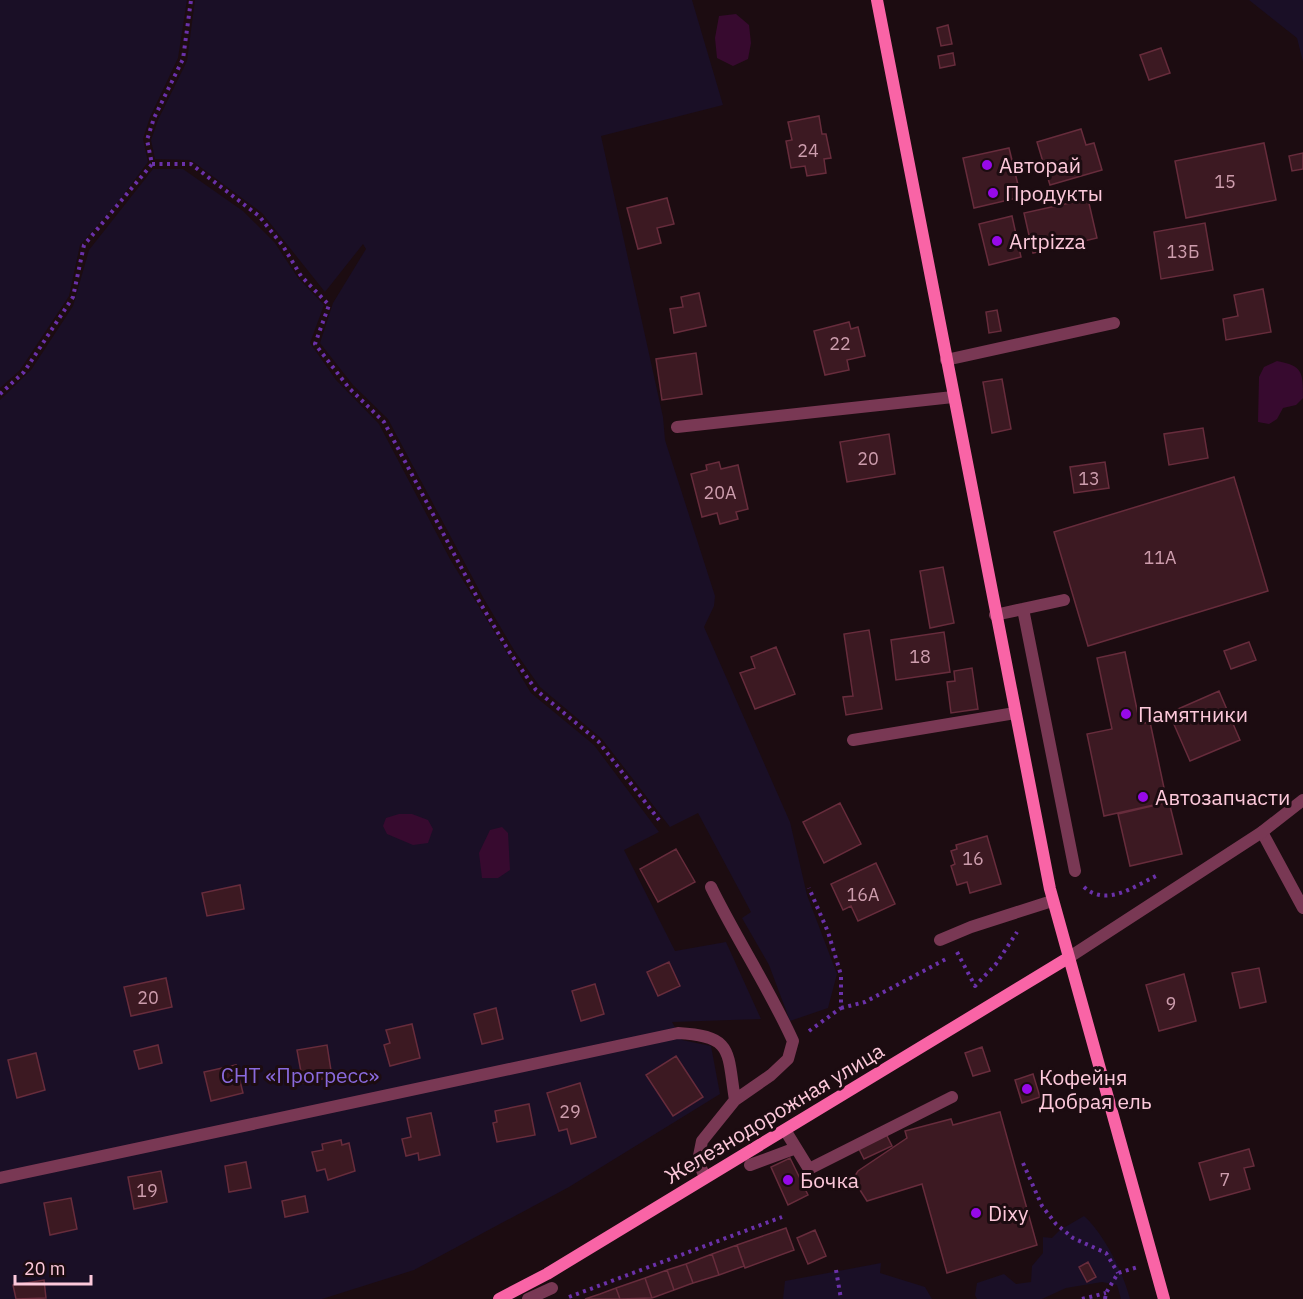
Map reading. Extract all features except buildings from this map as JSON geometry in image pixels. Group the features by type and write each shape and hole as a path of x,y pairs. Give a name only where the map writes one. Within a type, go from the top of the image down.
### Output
{"main road":[{"path":"877,0 995,615 1053,901 1164,1299"},
{"name":"Железнодорожная улица","path":"499,1299 547,1274 1068,958"}],"street":[{"path":"946,360 1114,323"},
{"path":"677,427 953,397"},
{"path":"995,615 1064,600"},
{"path":"1023,609 1076,871"},
{"path":"854,740 1015,713"},
{"path":"1068,958 1262,832 1303,800"},
{"path":"1262,832 1303,908"},
{"path":"705,1177 698,1161 702,1141 735,1100 771,1076 788,1059 793,1041 772,994 729,923 711,887"},
{"path":"940,940 1026,908 1053,901"},
{"path":"0,1178 678,1033 703,1034 718,1040 729,1059 735,1100"},
{"path":"784,1130 809,1169 952,1097"},
{"path":"750,1165 796,1148"},
{"path":"528,1299 552,1288"}],"path":[{"path":"152,164 147,140 154,118 183,59 191,0"},
{"path":"0,394 24,372 73,297 84,245 152,164 191,164 259,216 283,246 301,276 329,304 315,344 349,388 384,422 454,556 510,652 536,690 598,741 659,820"},
{"path":"1076,871 1078,882 1090,893 1110,897 1159,875"},
{"path":"809,888 828,932 841,975 841,1008"},
{"path":"962,962 975,986 1012,943 1026,908"},
{"path":"793,1041 841,1008 865,1002 957,953"},
{"path":"1023,1163 1042,1206 1056,1224 1073,1238 1106,1253 1118,1273"},
{"path":"563,1299 782,1217"},
{"path":"1105,1299 1118,1273 1153,1262"},
{"path":"836,1270 841,1299"},
{"path":"1082,1299 1106,1293"}],"green space":[{"path":"0,0 187,0 178,58 150,117 143,139 148,162 118,202 80,245 69,296 20,370 0,388"},
{"path":"195,0 692,0 723,105 601,136 663,417 665,440 715,596 714,606 704,627 790,822 807,895 837,974 828,1008 790,1021 769,965 742,918 751,912 698,813 670,827 602,739 540,687 514,650 484,599 388,419 353,385 320,343 333,303 366,249 363,244 325,292 262,213 191,160 155,159 151,140 158,120 187,61"},
{"path":"1249,0 1303,0 1303,62 1297,38"},
{"name":"СНТ «Прогресс»","path":"153,169 183,169 243,211 275,243 298,278 324,305 310,343 336,380 379,424 450,559 531,693 594,745 659,832 624,850 675,951 726,942 761,1019 672,1022 682,1040 711,1046 720,1094 569,1187 414,1270 322,1299 0,1299 0,400 31,370 73,306 89,250"},
{"path":"1084,1216 1099,1233 1112,1254 1130,1299 1121,1299 1117,1285 1102,1282 1066,1288 1042,1299 977,1299 975,1295 977,1283 1004,1274 1016,1284 1031,1282 1032,1266 1043,1253 1043,1237 1052,1238 1060,1230"},
{"path":"881,1263 880,1273 925,1287 932,1299 783,1299 785,1281"}],"shaded area":[{"path":"736,14 749,25 751,43 748,59 733,66 717,58 715,38 719,16"},
{"path":"1277,361 1292,365 1300,372 1303,382 1303,398 1296,405 1283,408 1277,419 1269,424 1258,422 1259,377 1264,367"},
{"path":"399,814 412,814 428,820 433,829 428,843 413,845 387,834 383,826 386,818"},
{"path":"502,827 508,833 510,870 498,878 482,878 479,853 490,830"}],"place":[{"name":"Авторай","path":"987,165"},
{"name":"Продукты","path":"993,193"},
{"name":"Artpizza","path":"997,241"},
{"name":"Памятники","path":"1126,714"},
{"name":"Автозапчасти","path":"1143,797"},
{"name":"Кофейня Добрая ель","path":"1027,1089"},
{"name":"Бочка","path":"788,1180"},
{"name":"Dixy","path":"976,1213"}]}
